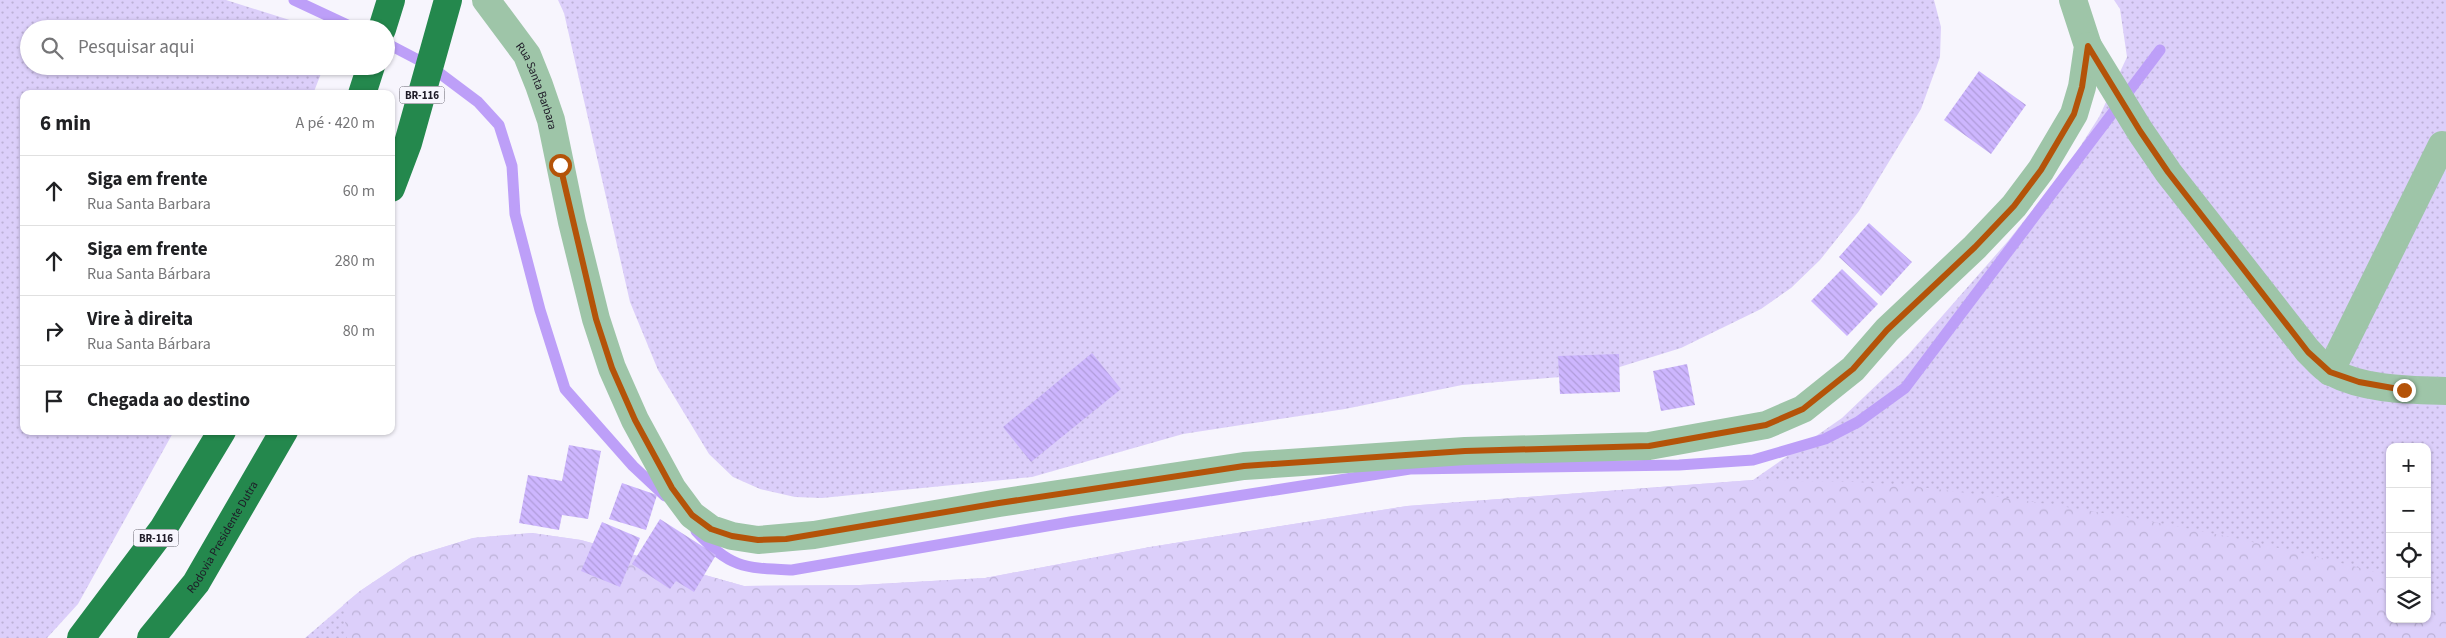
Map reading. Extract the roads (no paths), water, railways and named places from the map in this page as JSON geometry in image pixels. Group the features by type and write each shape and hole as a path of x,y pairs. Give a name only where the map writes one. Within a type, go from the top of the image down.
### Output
{"highway":[{"path":"385,20 391,0"},
{"name":"BR-116","path":"395,177 408,143 448,0"},
{"path":"363,90 368,75"},
{"name":"BR-116","path":"81,638 163,529 220,435"},
{"name":"Rodovia Presidente Dutra","path":"151,638 196,583 282,435"}],"street":[{"name":"Rua Santa Barbara","path":"486,0 527,56 551,120 578,247 596,319 612,368 635,420 672,488 692,515 711,529 732,536 767,540 814,535 999,503 1244,466 1465,451 1649,446 1766,425 1803,409 1853,369 1887,330 1975,247 2014,206 2041,170 2074,114 2082,87 2088,46"},
{"path":"2073,0 2088,46 2140,131 2168,172 2308,352 2330,372 2359,382 2404,390 2446,391"},
{"path":"2330,372 2442,145"}],"waterway":[{"path":"294,0 337,20"},
{"path":"395,48 430,66 478,102 499,125 512,166 515,214 540,310 565,389 633,466 665,496"},
{"path":"696,531 718,552 738,564 749,567 792,570 1070,522 1410,469 1679,465 1753,460 1825,439 1858,422 1905,388 2160,50"}]}
